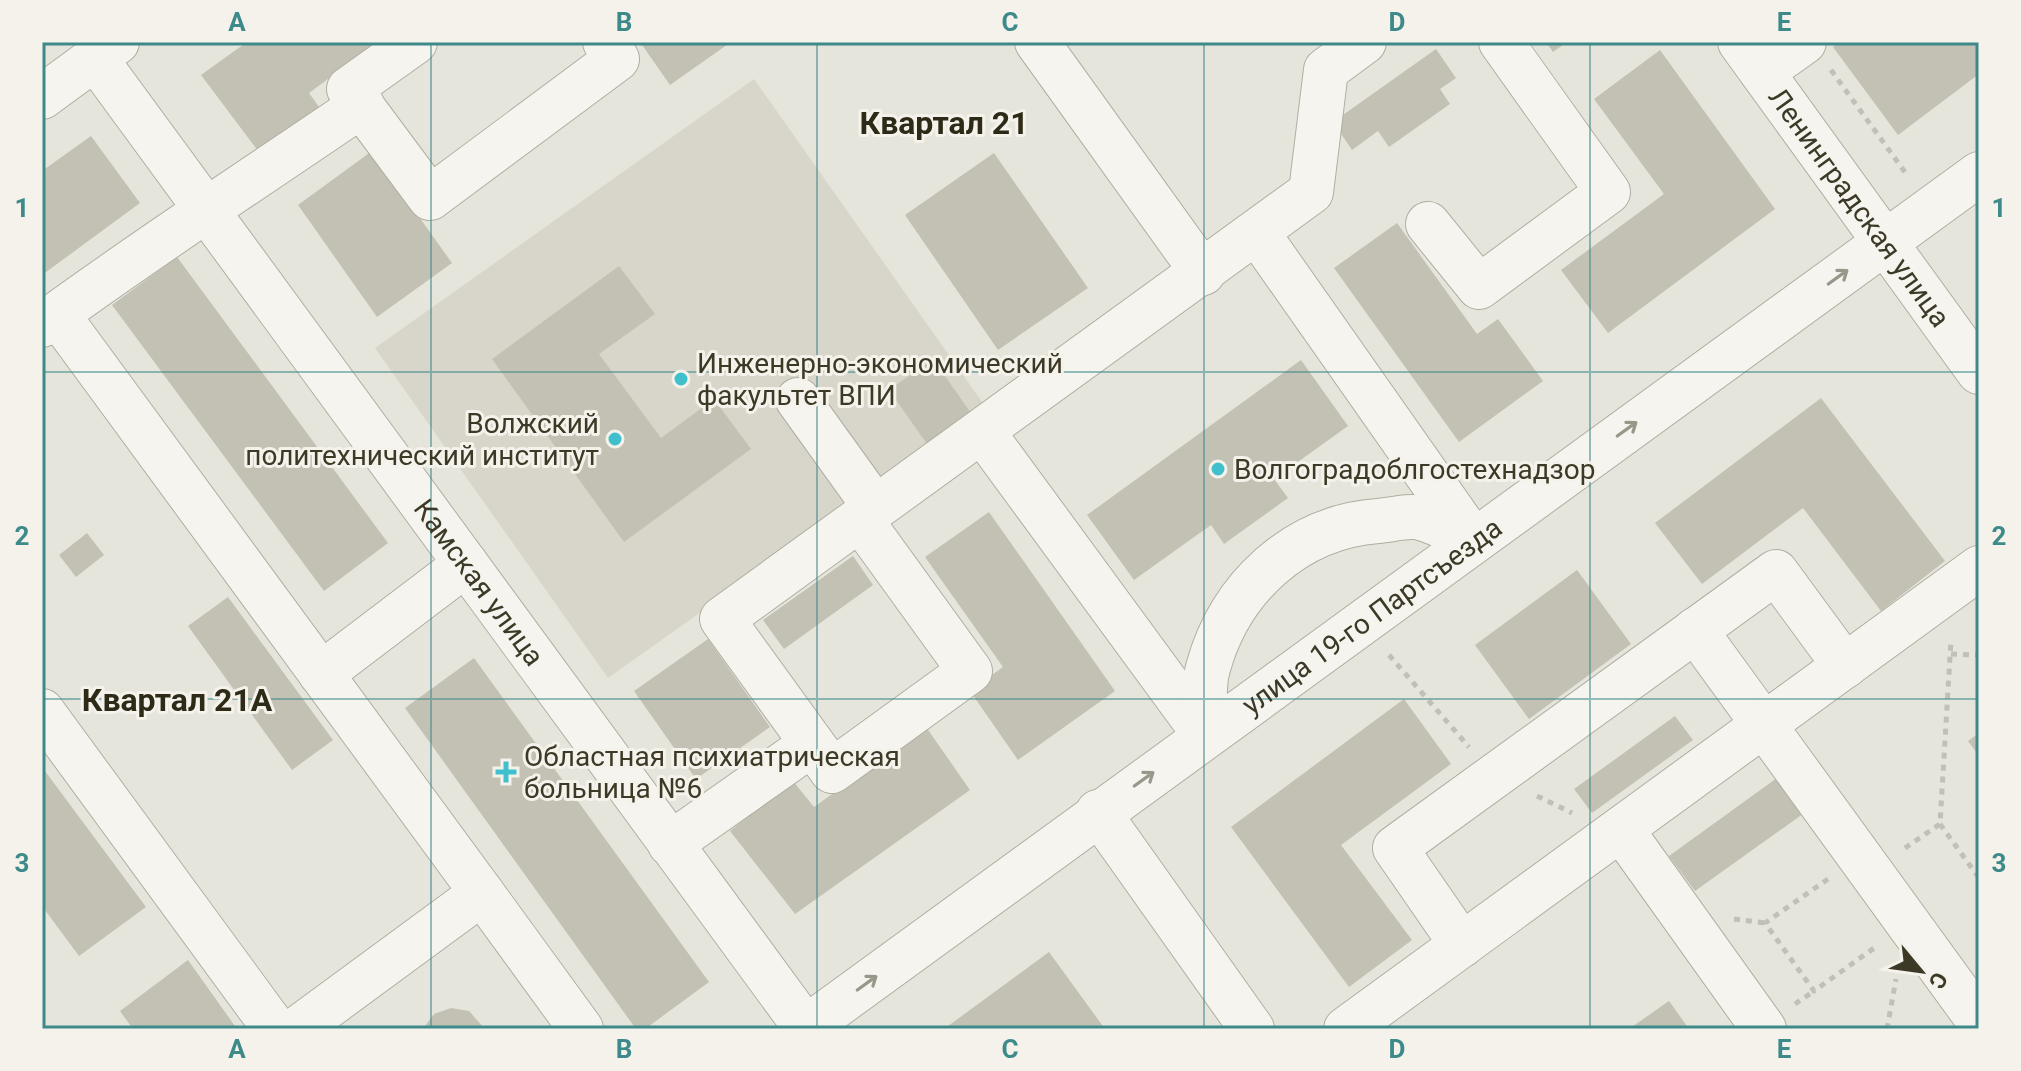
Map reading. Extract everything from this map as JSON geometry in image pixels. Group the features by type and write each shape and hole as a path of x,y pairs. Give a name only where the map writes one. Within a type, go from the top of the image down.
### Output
{"street":[{"path":"415,42 349,89 430,198 617,59 605,42"},
{"path":"1037,42 1203,273"},
{"path":"798,400 868,513 970,671 832,771 722,619 868,513 982,431 1258,234 1311,192 1326,70 1364,42"},
{"path":"1428,224 1479,287 1608,192 1501,42"},
{"path":"42,97 106,50"},
{"name":"Камская улица","path":"106,50 207,211 805,1028"},
{"path":"1751,57 1816,54"},
{"name":"Ленинградская улица","path":"1751,57 1979,372"},
{"path":"362,105 207,211 150,245 49,319 321,674 581,1029"},
{"name":"улица 19-го Партсъезда","path":"805,1028 1979,174"},
{"path":"1258,234 1473,540"},
{"path":"982,431 1205,735"},
{"path":"1205,735 1207,671 1222,629 1246,589 1279,558 1316,535 1368,521 1419,517 1473,540"},
{"path":"321,674 466,564"},
{"path":"1462,945 1395,848 1776,572 1845,666"},
{"path":"1346,1029 1967,576"},
{"path":"1695,630 1766,724 1855,880 1979,1021"},
{"path":"42,711 275,1029"},
{"path":"670,844 812,744"},
{"path":"1098,812 1252,1029"},
{"path":"1621,829 1764,1029"},
{"path":"297,1029 482,893"}],"path":[{"path":"1816,54 1914,185"},
{"path":"1967,576 1951,654 1940,824 1979,878"},
{"path":"1951,654 1979,655"},
{"path":"1870,934 1878,946 1814,991 1765,923 1829,877 1855,880 1940,824"},
{"path":"1887,1029 1898,969"}],"shaded area":[{"name":"Инженерно-экономический факультет ВПИ","path":"754,79 987,409 608,678 375,348"}],"building":[{"path":"247,42 378,42 309,93 324,114 264,159 201,75"},
{"path":"640,42 731,42 670,85"},
{"path":"1546,42 1567,42 1553,52"},
{"path":"1840,42 1979,42 1979,74 1898,135 1833,47"},
{"path":"1436,49 1456,78 1440,89 1450,104 1389,147 1378,131 1352,150 1333,122"},
{"path":"1660,50 1775,209 1608,333 1561,270 1664,194 1594,99"},
{"path":"91,136 140,203 42,275 42,171"},
{"path":"372,151 452,263 377,317 298,205"},
{"path":"994,153 1088,288 998,350 905,215"},
{"path":"1397,223 1477,334 1498,319 1543,381 1459,442 1334,268"},
{"path":"177,257 388,543 324,591 112,305"},
{"path":"619,266 655,314 599,354 661,438 714,399 751,449 624,542 492,359"},
{"path":"933,359 971,413 927,444 889,390"},
{"path":"1301,360 1348,426 1274,479 1288,498 1224,544 1211,525 1134,580 1087,515"},
{"path":"1821,398 1945,561 1881,611 1803,508 1702,584 1655,523"},
{"path":"989,512 1115,691 1018,760 970,691 1003,667 925,557"},
{"path":"87,533 104,555 76,577 59,555"},
{"path":"853,556 873,585 784,649 763,620"},
{"path":"1577,570 1631,644 1529,719 1475,645"},
{"path":"228,597 333,740 292,770 188,626"},
{"path":"708,639 770,727 696,779 634,691"},
{"path":"474,658 709,982 645,1029 636,1029 405,708"},
{"path":"1404,699 1451,764 1341,845 1412,940 1349,987 1231,827"},
{"path":"1675,716 1693,740 1592,813 1574,789"},
{"path":"926,727 970,790 795,914 730,831 793,781 814,807"},
{"path":"1979,733 1979,756 1968,741"},
{"path":"42,767 146,907 79,956 42,906"},
{"path":"1788,770 1814,806 1695,891 1669,856"},
{"path":"1049,952 1105,1029 944,1029"},
{"path":"188,960 237,1029 133,1029 120,1011"},
{"path":"1669,1001 1689,1029 1629,1029"},
{"path":"451,1008 469,1011 485,1029 423,1029 434,1014"}],"place":[{"name":"Инженерно-экономический факультет ВПИ","path":"681,379"},
{"name":"Волжский политехнический институт","path":"615,439"},
{"name":"Волгоградоблгостехнадзор","path":"1218,469"},
{"name":"Областная психиатрическая больница №6","path":"506,772"}],"district":[{"name":"Квартал 21","path":"944,123"},
{"name":"Квартал 21А","path":"177,700"}]}
